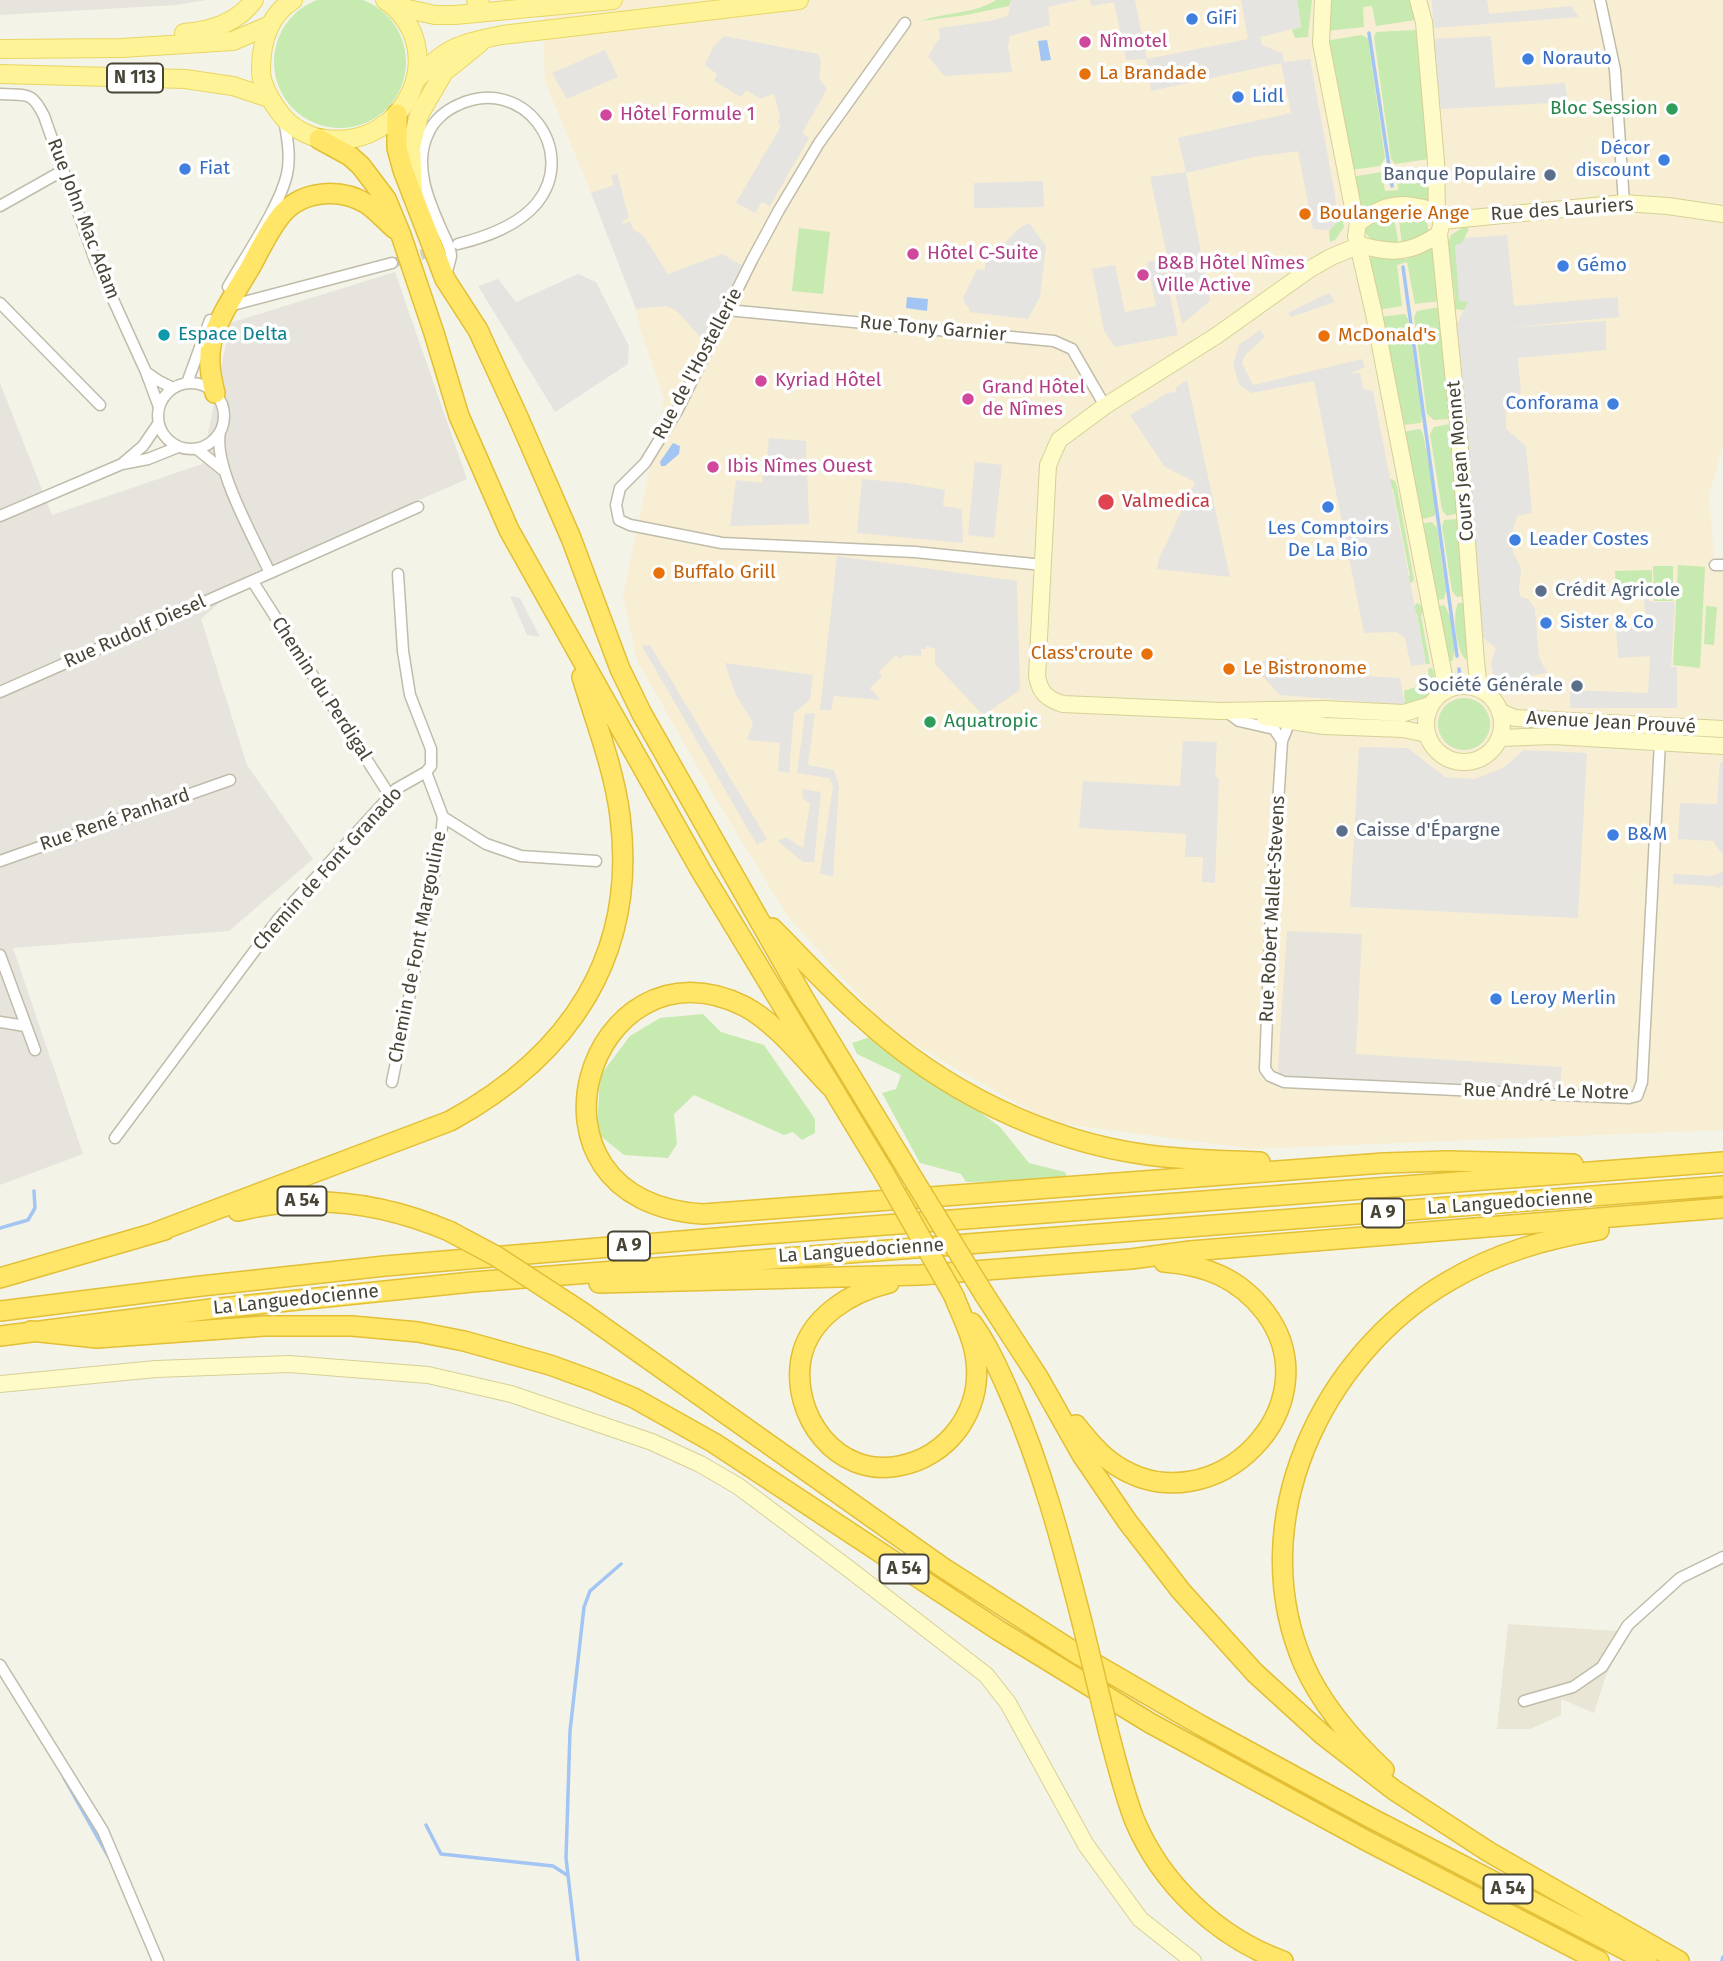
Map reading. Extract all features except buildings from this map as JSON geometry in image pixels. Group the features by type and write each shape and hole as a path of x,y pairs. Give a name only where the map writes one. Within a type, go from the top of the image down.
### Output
{"highway":[{"path":"397,114 397,148 403,170 445,279 478,330 542,469 625,680 648,725 804,999 984,1294 1038,1377 1082,1455 1127,1521 1181,1591 1218,1633 1255,1673 1323,1735 1385,1783 1440,1820 1550,1888 1679,1961"},
{"path":"319,139 350,156 374,180 386,199 434,333 459,416 509,530 701,871 987,1347 1027,1435 1043,1478 1108,1730 1135,1820 1161,1867 1210,1920 1255,1949 1283,1961"},
{"path":"215,393 209,369 211,344 222,308 285,211 301,200 326,193 352,197 374,210 401,235"},
{"path":"154,1233 450,1121 487,1100 523,1073 540,1058 569,1024 590,990 608,949 620,903 624,865 614,784 569,638"},
{"path":"743,891 768,923 842,999 884,1036 945,1080 1018,1118 1091,1143 1147,1155 1241,1162 1384,1164"},
{"path":"833,1090 775,1028 747,1008 715,996 680,995 640,1008 608,1035 588,1078 585,1095 587,1128 608,1171 629,1192 662,1208 703,1214 1384,1164 1459,1161 1572,1164 1723,1161"},
{"name":"La Languedocienne","path":"0,1311 398,1265 752,1235 1723,1161"},
{"name":"La Languedocienne","path":"0,1336 211,1309 472,1282 1723,1186"},
{"name":"A 54","path":"0,1278 253,1207 303,1201 340,1202 414,1216 496,1256 582,1312 816,1479 1011,1613 1190,1719 1368,1816 1647,1961"},
{"path":"472,1282 645,1283 920,1275 1723,1209"},
{"path":"1440,1820 1381,1768 1339,1722 1314,1684 1298,1647 1287,1609 1282,1565 1283,1541 1290,1494 1311,1433 1337,1387 1363,1352 1399,1317 1448,1281 1501,1255 1545,1241 1723,1209"},
{"path":"1038,1377 1093,1446 1119,1467 1145,1478 1171,1482 1207,1477 1242,1459 1261,1442 1278,1409 1284,1384 1281,1345 1270,1318 1244,1289 1216,1272 1178,1263 1131,1259"},
{"path":"920,1275 867,1288 847,1298 827,1315 803,1349 799,1372 800,1394 805,1412 823,1441 838,1452 857,1463 898,1466 922,1458 953,1438 971,1410 976,1386 976,1361 971,1340 954,1296"},
{"name":"A 54","path":"31,1331 97,1338 264,1326 352,1326 418,1332 464,1341 550,1365 594,1381 655,1409 714,1443 998,1630 1150,1723 1344,1829 1599,1961"}],"main road":[{"path":"122,48 150,37 201,32 230,21 247,10 254,0"},
{"path":"390,3 435,15 456,15 613,0"},
{"path":"415,81 445,51 485,38 799,0"},
{"path":"289,2 270,25 262,47 261,75 268,98 284,119 303,133 319,139 340,141 375,132 391,122 405,103 415,81 418,62 415,43 408,25 390,3"},
{"name":"N 113","path":"4,48 122,48 233,41 270,25"},
{"path":"413,193 411,147 419,115 444,72 485,38"},
{"name":"N 113","path":"0,74 185,79 233,86 268,98"}],"street":[{"path":"1323,0 1320,36 1326,80 1358,223 1356,236 1442,666 1444,691"},
{"name":"Cours Jean Monnet","path":"1419,0 1424,22 1479,688"},
{"path":"1600,0 1615,70 1624,203"},
{"name":"Rue de l'Hostellerie","path":"905,23 819,143 774,220 677,411 645,463 620,488 616,505 618,520 630,525 722,543 915,552 1043,565"},
{"name":"Rue John Mac Adam","path":"0,94 36,100 95,260 159,407"},
{"path":"445,279 451,254 432,208 422,171 427,135 436,121 451,108 468,100 493,97 511,102 528,112 542,127 549,147 551,165 547,183 538,201 523,216 484,237 458,244"},
{"path":"187,383 203,336 222,308 277,200 286,176 289,161 284,119"},
{"path":"0,206 62,171"},
{"name":"Rue des Lauriers","path":"1439,223 1624,203 1723,214"},
{"path":"1358,223 1380,209 1395,204 1412,205 1439,223 1414,249 1392,253 1360,246 1331,257 1059,440 1048,465 1038,687 1047,699 1063,704 1224,711 1324,709 1404,713 1430,705 1444,691 1455,686 1467,685 1479,688 1496,702 1503,725 1500,737 1486,756 1475,761 1451,760 1441,754 1427,734 1430,705"},
{"path":"222,308 392,263"},
{"path":"0,303 100,405"},
{"name":"Rue Tony Garnier","path":"727,310 1054,341 1072,349 1105,407"},
{"path":"146,372 173,388"},
{"path":"122,464 144,446 158,424 162,399 173,388 187,383 206,387 215,393 224,411 218,445 223,470 270,573"},
{"path":"158,424 169,441 178,447 197,449 223,470"},
{"path":"197,449 214,440 220,432"},
{"path":"0,516 122,464 148,459 178,447"},
{"name":"Rue Rudolf Diesel","path":"0,692 418,507"},
{"path":"398,574 408,684 431,749 432,760 426,772"},
{"name":"Chemin du Perdigal","path":"253,582 390,796"},
{"path":"1224,711 1324,726 1403,729 1427,734"},
{"path":"1224,711 1239,721 1273,729 1282,741"},
{"name":"Avenue Jean Prouvé","path":"1501,712 1524,718 1661,734 1723,746"},
{"name":"Rue Robert Mallet-Stevens","path":"1270,1076 1265,1069 1271,914 1282,741 1290,721"},
{"name":"Avenue Jean Prouvé","path":"1500,737 1661,734 1723,729"},
{"name":"Rue André Le Notre","path":"1270,1076 1284,1082 1629,1098 1637,1096 1642,1082 1661,734"},
{"name":"Chemin de Font Granado","path":"115,1138 279,918 396,789 426,772"},
{"name":"Chemin de Font Margouline","path":"392,1082 440,845 443,817 426,772"},
{"name":"Rue René Panhard","path":"0,861 230,780"},
{"path":"443,817 486,844 521,856 596,861"},
{"path":"0,955 35,1051"},
{"path":"0,1022 25,1026"},
{"path":"0,1384 156,1368 289,1364 428,1374 511,1394 652,1443 700,1464 738,1486 986,1675 1009,1703 1086,1845 1140,1919 1193,1961"},
{"path":"1524,1701 1573,1687 1602,1667 1628,1625 1680,1578 1723,1557"},
{"path":"0,1665 103,1831 158,1961"}],"shaded area":[{"path":"0,0 207,0 175,5 0,15"},
{"path":"542,0 1723,0 1723,445 1709,495 1715,570 1723,570 1723,1130 1252,1149 1050,1122 889,1030 787,915 714,796 637,660 623,596 664,399 615,250 545,82"},
{"path":"1011,0 1079,0 1048,7 1050,25 1010,36 1008,47 1012,72 944,76 928,56 940,37 939,28 1008,16"},
{"path":"1090,0 1135,0 1147,59 1248,39 1241,0 1297,0 1301,27 1260,37 1262,45 1282,53 1284,62 1310,59 1338,222 1329,230 1313,229 1298,151 1254,157 1186,173 1210,301 1182,324 1150,177 1186,172 1178,138 1291,113 1281,63 1151,91 1146,59 1126,60 1114,2 1092,6"},
{"path":"1432,0 1487,0 1489,14 1571,6 1579,17 1433,28"},
{"path":"724,36 818,54 821,61 819,79 827,89 802,133 809,138 770,206 762,202 755,213 736,203 781,126 778,122 780,116 774,93 761,99 746,90 741,97 714,81 717,74 705,65 713,47"},
{"path":"1491,36 1495,88 1565,83 1568,102 1441,109 1433,39"},
{"path":"605,50 618,77 567,99 552,73"},
{"path":"617,173 629,218 622,221 623,224 630,221 634,230 643,235 668,274 722,254 742,265 704,341 677,311 666,306 636,309 591,193 614,185 611,176"},
{"path":"1043,181 1044,207 974,208 974,183"},
{"path":"1029,223 1046,246 1040,297 1028,319 969,312 963,298 977,269 985,270 985,259 994,255 1018,229"},
{"path":"1507,235 1514,306 1618,297 1619,317 1504,328 1606,321 1606,350 1518,358 1521,393 1506,412 1506,429 1526,446 1532,513 1517,516 1511,536 1513,552 1521,569 1519,591 1521,597 1528,599 1535,609 1539,657 1547,673 1511,679 1510,695 1494,681 1491,662 1496,648 1480,635 1453,332 1468,302 1459,301 1455,245 1462,243 1464,238"},
{"path":"1163,259 1178,335 1115,347 1104,331 1092,269 1115,265 1125,312 1156,306 1147,262"},
{"path":"395,272 467,479 253,573 201,619 247,765 313,859 229,931 13,948 83,1154 0,1185 0,383 52,515 202,464 230,323"},
{"path":"578,274 596,282 629,346 628,364 555,412 478,286 498,279 516,302"},
{"path":"1329,293 1335,302 1291,317 1288,313"},
{"path":"1260,330 1265,337 1246,354 1242,363 1253,385 1362,359 1365,367 1351,373 1360,373 1363,389 1373,391 1426,664 1411,666 1405,638 1396,632 1364,633 1314,381 1251,393 1239,385 1233,364 1239,345"},
{"path":"1187,380 1230,577 1157,569 1159,559 1195,482 1165,467 1130,415 1168,393 1176,392 1176,387"},
{"path":"769,438 806,441 809,524 730,526 736,480 762,483 764,468 773,468 774,460 767,459"},
{"path":"975,462 1002,465 994,538 968,535"},
{"path":"862,479 945,490 943,506 962,509 963,543 857,533"},
{"path":"837,556 1017,581 1020,690 983,715 935,664 935,649 926,646 926,649 921,649 921,656 904,655 900,659 896,655 879,672 882,676 870,688 881,700 834,696 831,710 820,710"},
{"path":"510,596 520,598 540,637 527,635"},
{"path":"1644,598 1652,602 1675,602 1671,667 1677,667 1677,708 1570,708 1570,690 1648,693 1650,656 1618,658 1616,629 1646,626"},
{"path":"650,645 767,839 757,845 642,646"},
{"path":"1283,655 1300,664 1305,673 1400,678 1405,705 1280,695 1252,665"},
{"path":"725,663 813,675 810,700 794,713 789,773 778,771 780,743 747,740 753,723 735,693"},
{"path":"815,713 808,765 834,770 839,786 833,877 820,873 833,786 829,778 797,773 805,714"},
{"path":"1183,741 1217,742 1215,777 1219,778 1215,883 1202,882 1203,857 1185,857 1186,834 1079,828 1083,781 1180,786"},
{"path":"1359,747 1408,748 1445,777 1475,779 1503,768 1524,750 1587,753 1578,918 1350,907"},
{"path":"1720,762 1723,762 1723,855 1713,841 1678,839 1680,803 1717,804"},
{"path":"802,789 821,792 814,862 803,862 778,841 786,837 803,848 810,803 803,799"},
{"path":"1723,872 1723,885 1717,889 1716,886 1673,884 1673,875 1676,874 1711,876"},
{"path":"1287,931 1362,934 1356,1054 1562,1067 1560,1091 1288,1080 1280,1076 1278,1067"},
{"path":"1508,1624 1618,1631 1627,1636 1606,1675 1594,1713 1561,1699 1561,1715 1530,1729 1497,1729"}],"green space":[{"path":"340,-4 365,1 387,15 401,37 406,62 401,87 387,109 365,123 340,128 315,123 293,109 279,87 274,62 279,37 293,15 315,1"},
{"path":"996,0 1011,0 1009,6 921,21 979,8"},
{"path":"1297,0 1312,0 1308,37 1295,38 1292,30 1301,27"},
{"path":"1328,0 1411,0 1415,20 1376,26 1372,6 1363,7 1364,27 1326,31"},
{"path":"1416,30 1429,159 1395,164 1391,159 1374,37 1376,32"},
{"path":"1361,35 1368,38 1385,158 1380,166 1350,170 1326,41"},
{"path":"1427,166 1429,200 1392,200 1362,211 1357,208 1351,177 1382,172 1385,191 1398,190 1397,170"},
{"path":"1398,210 1414,212 1423,217 1428,231 1415,242 1402,246"},
{"path":"1393,211 1399,247 1373,242 1365,232 1368,225"},
{"path":"1338,213 1341,214 1344,227 1335,240 1330,242 1329,231 1337,222"},
{"path":"1465,226 1469,229 1462,243 1460,301 1469,301 1464,310 1455,309 1453,306 1455,298 1448,243 1451,235"},
{"path":"799,228 830,232 823,294 792,291"},
{"path":"1430,248 1434,249 1439,301 1415,304 1407,262 1397,265 1402,306 1378,310 1369,259 1373,256 1406,259"},
{"path":"1440,307 1449,419 1434,420 1427,414 1414,317 1417,311"},
{"path":"1405,314 1408,319 1422,415 1421,423 1401,425 1379,317"},
{"path":"1450,424 1459,513 1447,516 1442,510 1430,434 1434,427"},
{"path":"1420,429 1438,510 1434,516 1419,520 1402,432"},
{"path":"1391,479 1397,487 1414,580 1411,583 1405,582 1402,577 1410,576 1393,489 1383,489"},
{"path":"1458,519 1464,596 1457,597 1452,591 1442,526 1444,520"},
{"path":"1432,522 1437,528 1446,591 1444,599 1435,600 1420,524"},
{"path":"1678,565 1705,567 1700,668 1673,665"},
{"path":"1653,566 1673,566 1673,601 1654,601"},
{"path":"1652,570 1652,589 1616,589 1615,571"},
{"path":"1417,603 1423,610 1421,616 1430,664 1426,664 1417,614 1409,613"},
{"path":"1458,603 1465,603 1470,658 1465,659 1456,632"},
{"path":"1444,605 1454,632 1454,655 1452,661 1446,662 1436,607"},
{"path":"1706,606 1717,607 1714,645 1704,644"},
{"path":"1432,668 1435,684 1433,690 1425,698 1405,705 1404,691 1416,687 1422,679 1429,679 1428,669"},
{"path":"1464,698 1474,700 1482,706 1488,714 1488,734 1482,742 1474,748 1464,750 1454,748 1446,742 1440,734 1438,724 1440,714 1446,706 1454,700"},
{"path":"703,1014 721,1032 764,1045 815,1119 815,1133 802,1140 793,1132 784,1135 694,1095 674,1114 677,1144 668,1158 624,1155 597,1133 600,1076 630,1036 660,1018"},
{"path":"870,1037 913,1071 962,1099 1000,1127 1029,1163 1065,1172 1067,1177 1054,1180 966,1182 961,1174 920,1163 882,1093 896,1089 901,1075 857,1054 852,1043"}],"water":[{"path":"1047,40 1051,60 1041,61 1038,41"},
{"path":"907,297 928,299 927,311 906,308"},
{"path":"673,443 680,446 679,454 665,466 661,466 660,462"}],"waterway":[{"path":"1369,33 1392,186"},
{"path":"1403,267 1457,656"},
{"path":"1459,669 1460,676"},
{"path":"0,1228 28,1220 35,1208 34,1191"},
{"path":"578,1961 566,1858 570,1731 584,1607 590,1591 621,1564"},
{"path":"64,1778 108,1856"},
{"path":"426,1825 441,1854 553,1866 567,1875"},
{"path":"1722,1961 1723,1957"}],"tunnel":[{"path":"392,263 438,250"}],"place":[{"name":"GiFi","path":"1192,19"},
{"name":"Nîmotel","path":"1085,42"},
{"name":"Norauto","path":"1528,59"},
{"name":"La Brandade","path":"1085,74"},
{"name":"Lidl","path":"1238,97"},
{"name":"Bloc Session","path":"1672,109"},
{"name":"Hôtel Formule 1","path":"606,115"},
{"name":"Décor discount","path":"1664,160"},
{"name":"Fiat","path":"185,169"},
{"name":"Banque Populaire","path":"1550,175"},
{"name":"Boulangerie Ange","path":"1305,214"},
{"name":"Hôtel C-Suite","path":"913,254"},
{"name":"Gémo","path":"1563,266"},
{"name":"B&B Hôtel Nîmes Ville Active","path":"1143,275"},
{"name":"Espace Delta","path":"164,335"},
{"name":"McDonald's","path":"1324,336"},
{"name":"Kyriad Hôtel","path":"761,381"},
{"name":"Grand Hôtel de Nîmes","path":"968,399"},
{"name":"Conforama","path":"1613,404"},
{"name":"Ibis Nîmes Ouest","path":"713,467"},
{"name":"Valmedica","path":"1106,502"},
{"name":"Les Comptoirs De La Bio","path":"1328,507"},
{"name":"Leader Costes","path":"1515,540"},
{"name":"Buffalo Grill","path":"659,573"},
{"name":"Crédit Agricole","path":"1541,591"},
{"name":"Sister & Co","path":"1546,623"},
{"name":"Class'croute","path":"1147,654"},
{"name":"Le Bistronome","path":"1229,669"},
{"name":"Société Générale","path":"1577,686"},
{"name":"Aquatropic","path":"930,722"},
{"name":"Caisse d'Épargne","path":"1342,831"},
{"name":"B&M","path":"1613,835"},
{"name":"Leroy Merlin","path":"1496,999"}]}
